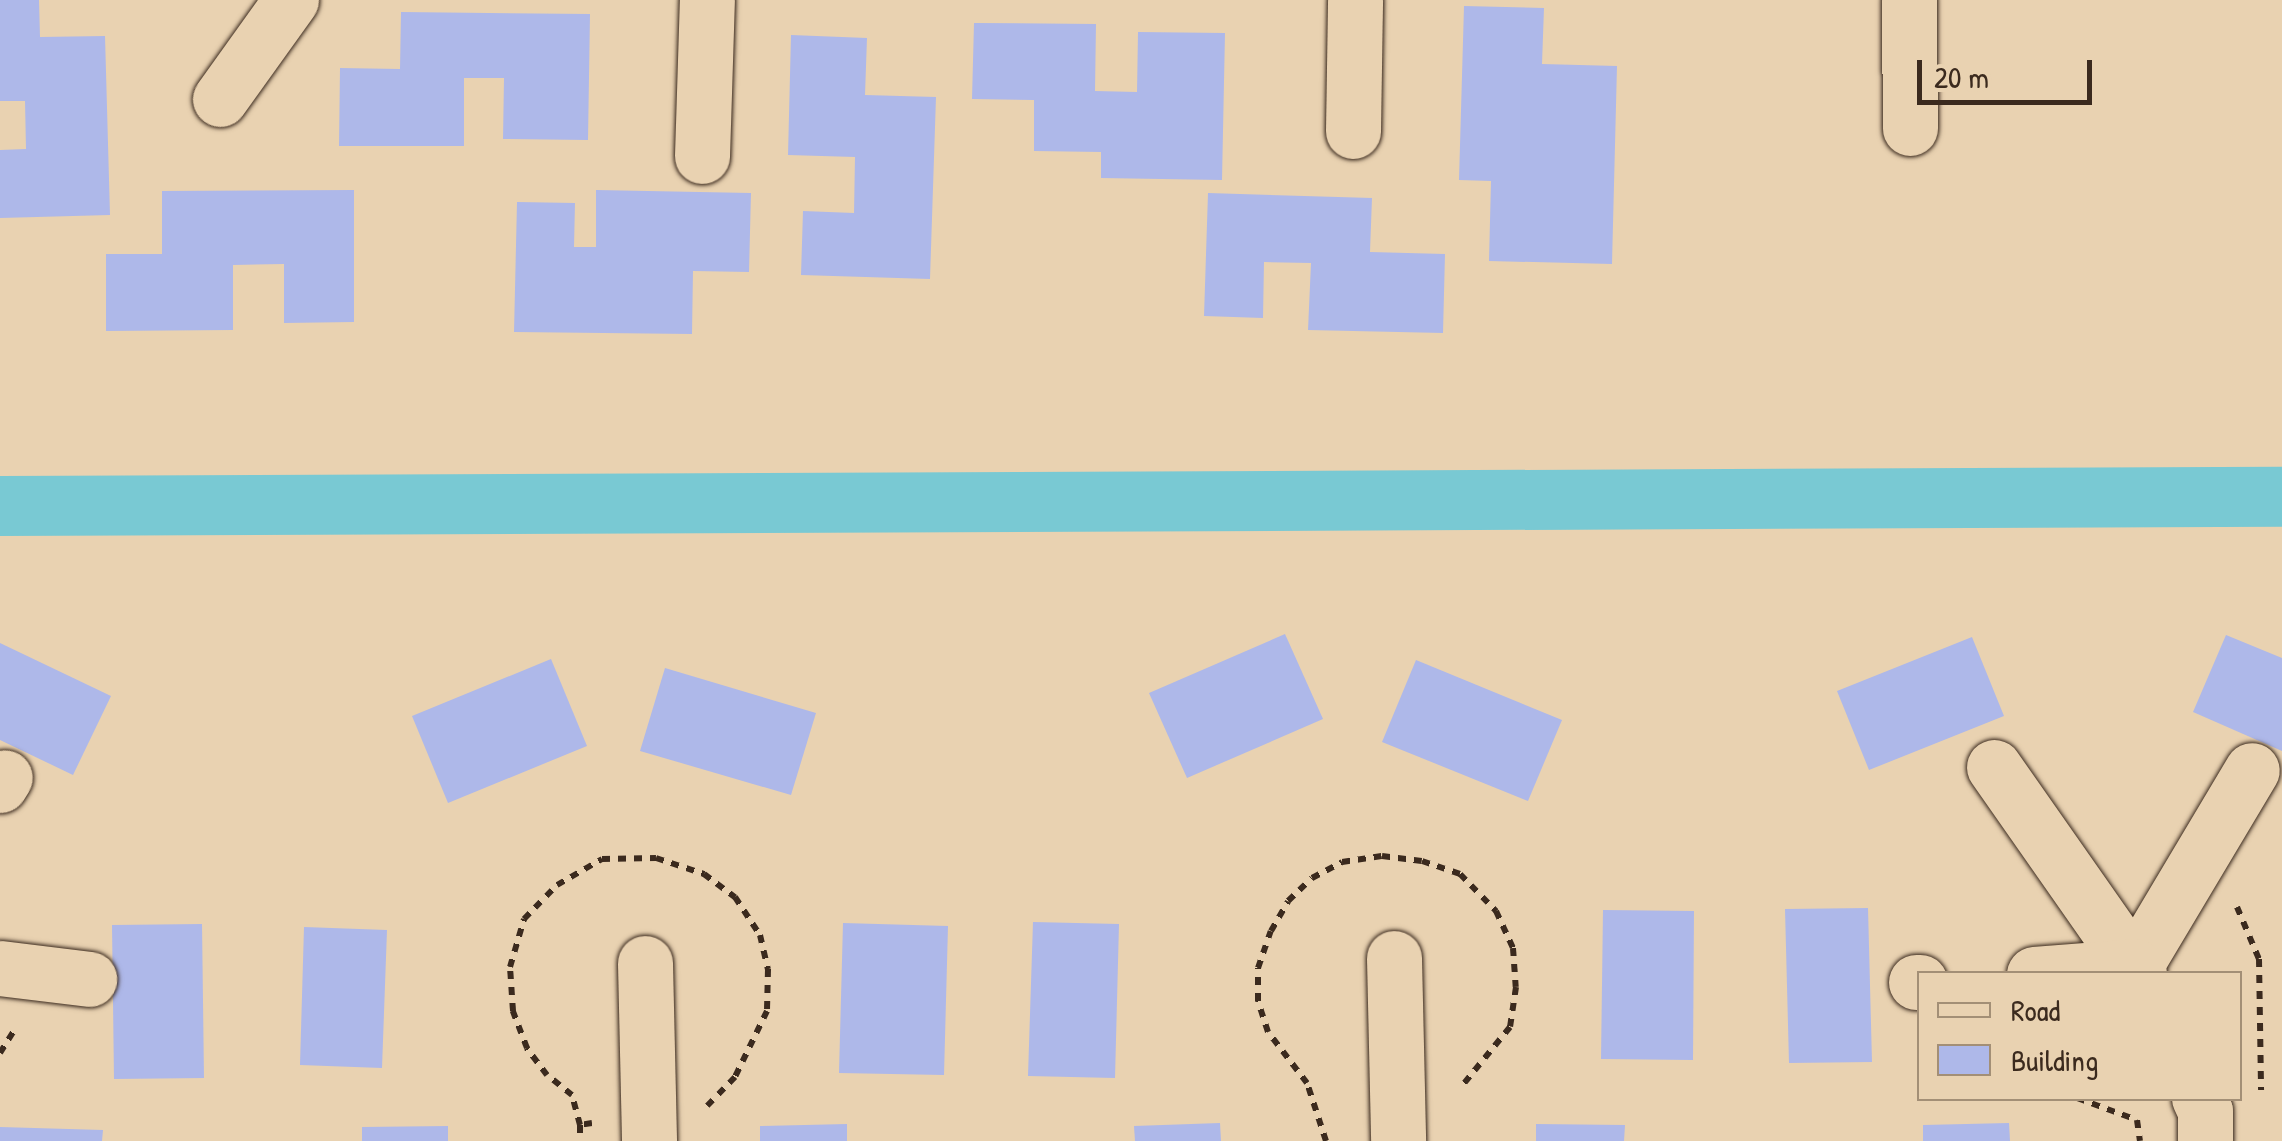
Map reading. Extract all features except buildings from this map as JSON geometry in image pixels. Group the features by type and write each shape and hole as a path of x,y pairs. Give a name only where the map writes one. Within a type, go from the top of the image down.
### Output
{"street":[{"path":"220,99 291,0"},
{"path":"702,156 707,0"},
{"path":"1353,131 1355,0"},
{"path":"1909,0 1910,128"},
{"path":"1994,768 2137,970"},
{"path":"2137,970 2252,770"},
{"path":"1394,958 1398,1141"},
{"path":"644,963 648,1141"},
{"path":"0,968 90,978"},
{"path":"2111,971 2137,970"},
{"path":"2200,1101 2205,1111 2205,1141"}],"path":[{"path":"2085,1101 2137,1120 2140,1141"},
{"path":"580,1125 580,1141"}],"waterway":[{"path":"0,506 2282,497"}]}
